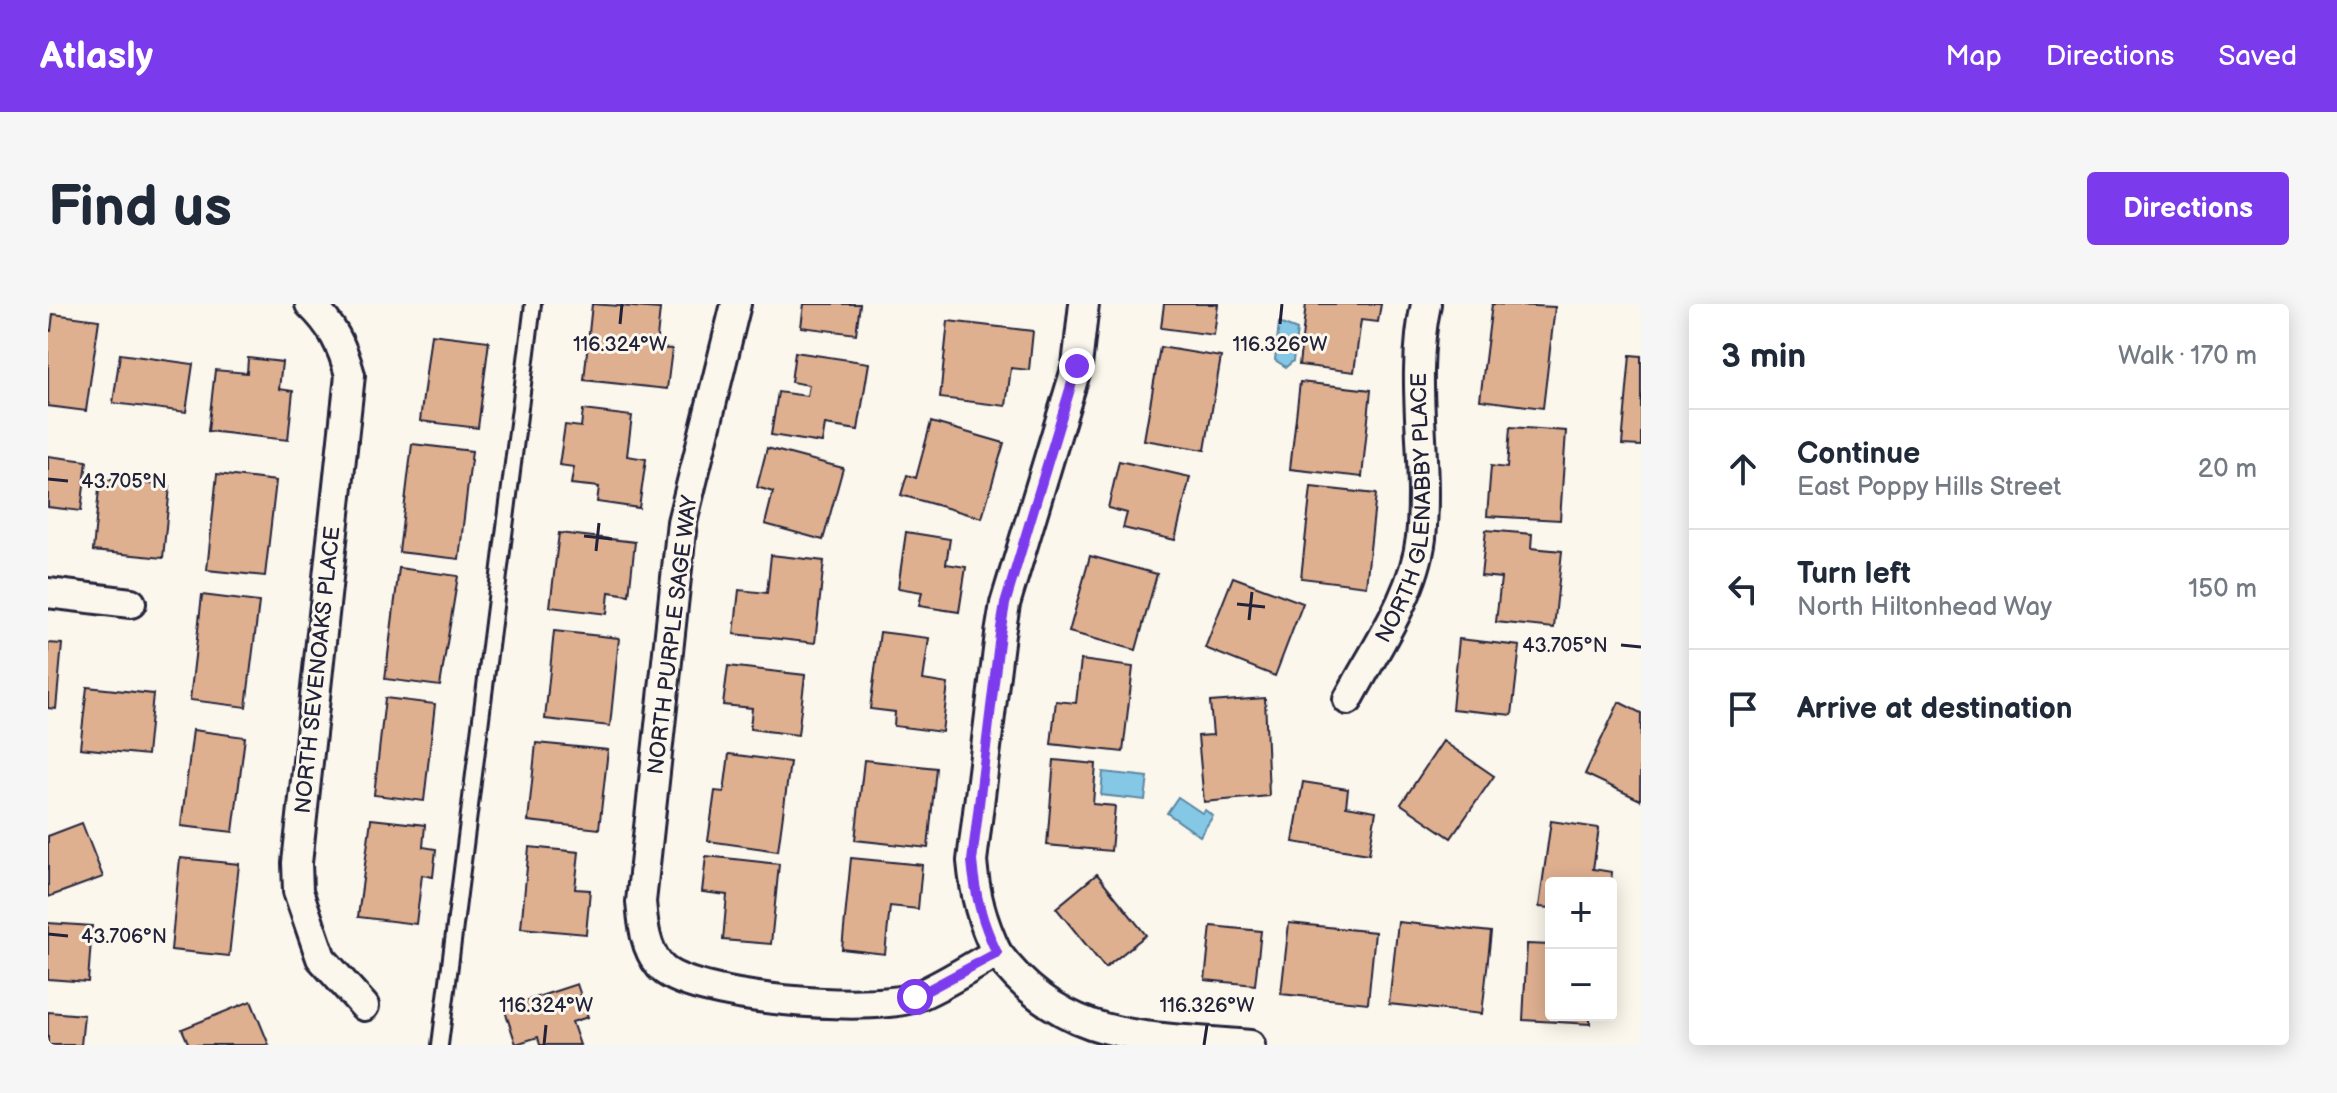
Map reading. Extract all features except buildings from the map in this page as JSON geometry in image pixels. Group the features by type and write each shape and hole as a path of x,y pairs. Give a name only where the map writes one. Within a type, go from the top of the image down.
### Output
{"street":[{"name":"NORTH PURPLE SAGE WAY","path":"736,304 682,522 641,902 645,937 660,966 678,981 707,990 853,1005 884,1004 915,997 997,953"},
{"path":"1084,304 1077,366 1005,604 972,861 975,893 983,925 997,953 1015,978 1038,999 1065,1016 1093,1027 1250,1045"},
{"name":"NORTH GLENABBY PLACE","path":"1348,700 1403,597 1415,567 1421,536 1419,349 1426,304"},
{"name":"NORTH SEVENOAKS PLACE","path":"318,312 342,345 350,375 297,863 298,891 321,958 364,1006"},
{"path":"48,593 131,603"}],"lane":[{"path":"440,1045 533,304"}],"water":[{"path":"1279,323 1297,330 1293,361 1286,367 1275,360"},
{"path":"1103,772 1148,777 1145,800 1101,795"},
{"path":"1178,797 1202,813 1205,810 1213,816 1200,836 1167,813"}],"route":[{"path":"915,997 997,953 983,925 975,893 972,861 1000,634 1005,604 1077,366"}]}
